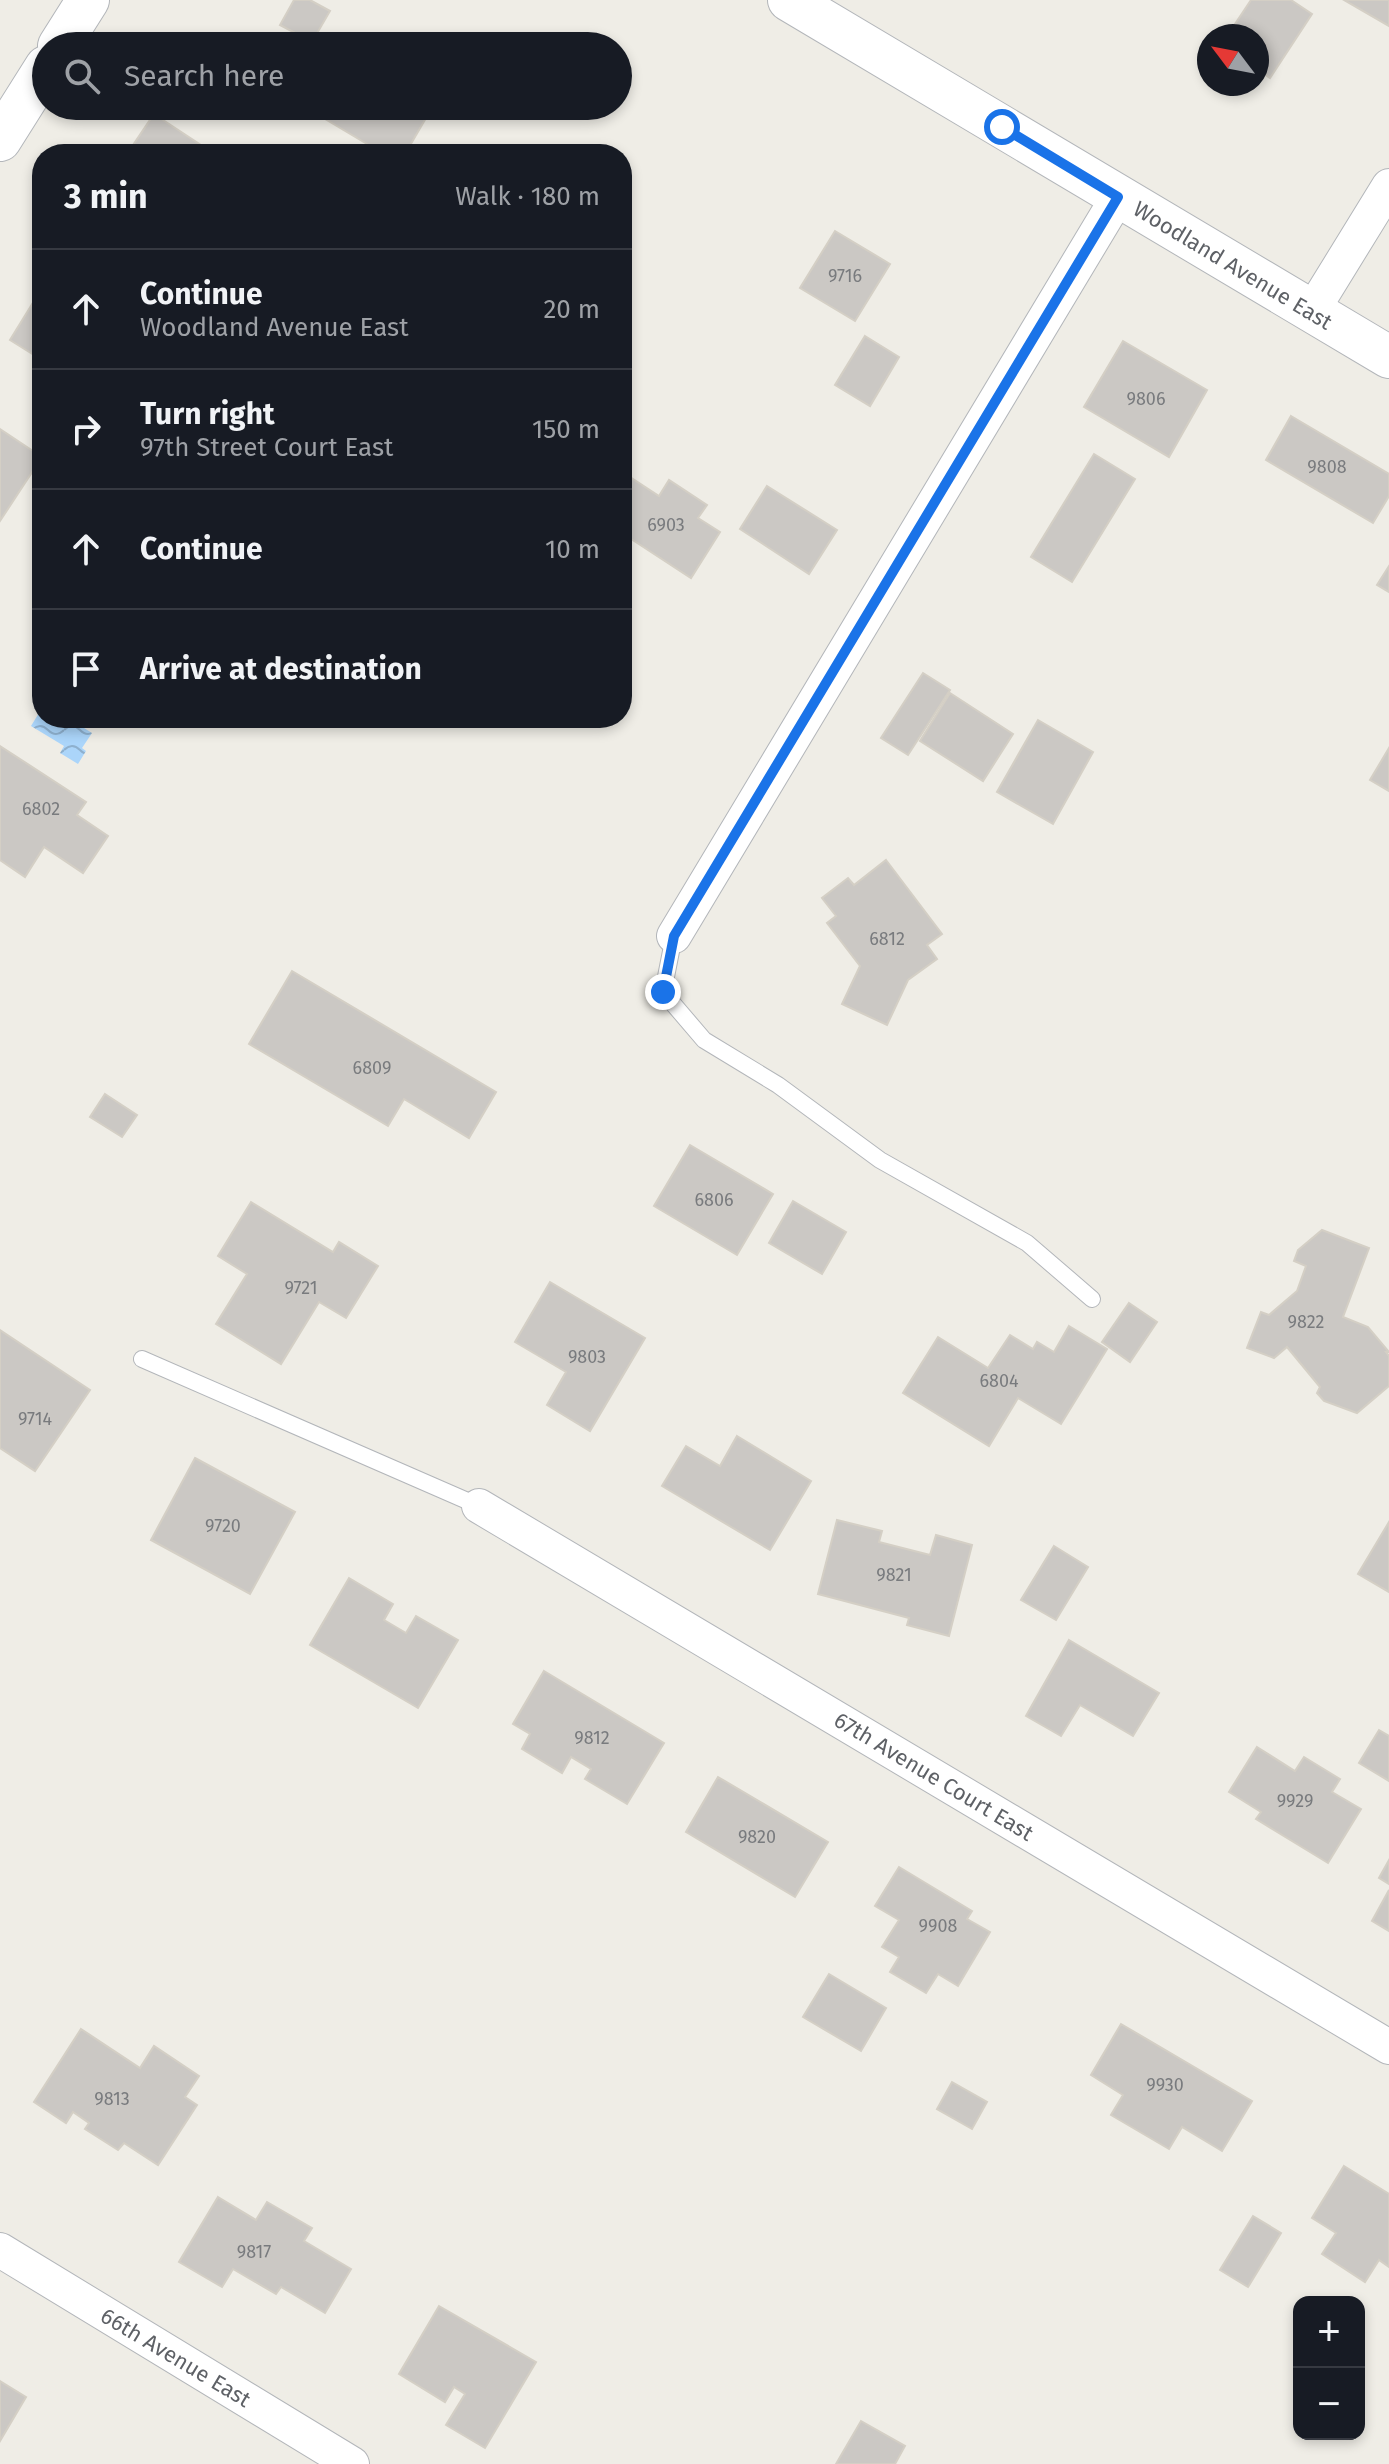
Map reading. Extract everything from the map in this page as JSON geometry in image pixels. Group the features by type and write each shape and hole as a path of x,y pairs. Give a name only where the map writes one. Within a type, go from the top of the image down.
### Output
{"street":[{"path":"68,32 88,0"},
{"name":"Woodland Avenue East","path":"789,0 1389,357"},
{"path":"0,140 32,89"},
{"path":"1312,311 1389,186"},
{"path":"674,936 1118,197"},
{"name":"67th Avenue Court East","path":"479,1506 1389,2047"},
{"name":"66th Avenue East","path":"0,2250 352,2464"}],"lane":[{"path":"674,936 663,992 704,1040 778,1085 880,1160 1027,1243 1092,1299"},
{"path":"142,1359 479,1506"}],"water":[{"path":"34,728 84,728 92,733 82,748 86,751 78,764 60,753 64,746"}],"building":[{"path":"294,0 310,0 330,11 318,32 293,32 280,25"},
{"path":"1251,0 1291,0 1312,14 1270,78 1269,24 1235,24"},
{"path":"1344,0 1389,0 1389,26"},
{"path":"150,120 163,120 199,144 134,144"},
{"path":"327,120 425,120 411,144 367,144"},
{"path":"835,231 890,264 855,321 800,288"},
{"path":"32,304 32,354 10,340"},
{"path":"865,336 899,357 870,406 835,385"},
{"path":"1123,341 1207,390 1169,457 1084,407"},
{"path":"1291,416 1389,474 1389,496 1373,523 1266,460"},
{"path":"0,429 32,450 32,472 0,521"},
{"path":"1094,454 1135,479 1072,582 1031,557"},
{"path":"632,478 659,496 669,480 707,505 698,518 720,532 691,578 632,540"},
{"path":"767,486 837,530 809,574 740,529"},
{"path":"1389,566 1389,592 1377,585"},
{"path":"923,673 950,690 908,755 881,738"},
{"path":"950,693 1013,734 983,781 920,741"},
{"path":"1038,720 1093,752 1053,824 997,792"},
{"path":"0,746 86,802 77,815 108,836 83,873 44,847 25,877 0,860"},
{"path":"1389,748 1389,791 1370,780"},
{"path":"886,860 942,934 927,945 937,959 908,980 887,1025 842,1004 860,966 827,923 836,916 822,898 848,878 854,885"},
{"path":"292,971 496,1092 469,1138 404,1099 388,1126 249,1044"},
{"path":"105,1094 137,1115 122,1137 90,1117"},
{"path":"690,1145 773,1194 737,1255 654,1206"},
{"path":"793,1201 846,1232 822,1274 769,1243"},
{"path":"251,1202 333,1252 339,1242 378,1266 346,1318 319,1302 281,1364 216,1324 247,1274 218,1256"},
{"path":"1322,1230 1369,1248 1343,1317 1368,1327 1389,1352 1386,1352 1389,1356 1389,1386 1357,1413 1324,1401 1317,1393 1320,1387 1287,1347 1274,1358 1247,1348 1261,1312 1269,1315 1297,1291 1306,1266 1294,1261 1298,1250"},
{"path":"550,1282 645,1338 590,1431 547,1405 566,1372 515,1342"},
{"path":"1129,1303 1157,1322 1130,1362 1102,1342"},
{"path":"1069,1326 1107,1349 1061,1424 1018,1398 989,1446 903,1393 938,1337 988,1368 1010,1335 1033,1349 1037,1342 1054,1352"},
{"path":"0,1330 90,1390 35,1471 0,1448"},
{"path":"737,1436 811,1481 770,1550 662,1486 686,1446 720,1466"},
{"path":"195,1458 295,1512 250,1594 151,1540"},
{"path":"837,1520 882,1531 879,1542 930,1555 936,1535 972,1545 949,1636 907,1625 909,1618 818,1594"},
{"path":"1389,1522 1389,1592 1358,1574"},
{"path":"1054,1546 1088,1567 1056,1620 1021,1600"},
{"path":"349,1578 393,1604 384,1620 406,1633 416,1616 458,1640 418,1708 310,1645"},
{"path":"1069,1640 1159,1693 1133,1736 1080,1705 1061,1736 1026,1716"},
{"path":"544,1671 664,1743 627,1804 585,1779 591,1769 571,1757 562,1773 522,1749 530,1734 513,1724"},
{"path":"1379,1730 1389,1736 1389,1781 1359,1763"},
{"path":"1257,1747 1295,1771 1304,1757 1340,1779 1332,1792 1361,1809 1328,1863 1256,1819 1261,1812 1229,1792"},
{"path":"718,1777 828,1842 795,1897 686,1832"},
{"path":"1389,1860 1389,1884 1379,1878"},
{"path":"899,1867 972,1911 967,1919 990,1932 958,1986 938,1974 926,1993 890,1972 899,1957 882,1947 899,1920 875,1906"},
{"path":"1389,1890 1389,1931 1372,1921"},
{"path":"829,1974 886,2008 861,2051 803,2017"},
{"path":"1121,2024 1252,2101 1222,2151 1182,2127 1169,2149 1111,2115 1123,2095 1091,2075"},
{"path":"81,2029 140,2068 154,2046 199,2076 185,2097 197,2105 158,2165 124,2143 118,2150 85,2129 89,2123 73,2112 66,2123 34,2102"},
{"path":"952,2082 987,2102 972,2129 937,2109"},
{"path":"1344,2166 1389,2194 1389,2267 1379,2260 1365,2282 1322,2254 1336,2233 1312,2218"},
{"path":"218,2197 256,2220 267,2202 312,2228 304,2241 351,2269 325,2313 281,2287 276,2294 233,2269 222,2287 179,2262"},
{"path":"1253,2216 1281,2233 1248,2287 1220,2270"},
{"path":"439,2306 536,2362 485,2448 446,2425 465,2394 454,2387 445,2402 399,2374"},
{"path":"0,2381 26,2397 0,2441"},
{"path":"861,2421 905,2446 895,2464 836,2464"}],"route":[{"path":"663,992 674,936 1118,197 1002,127"}]}
